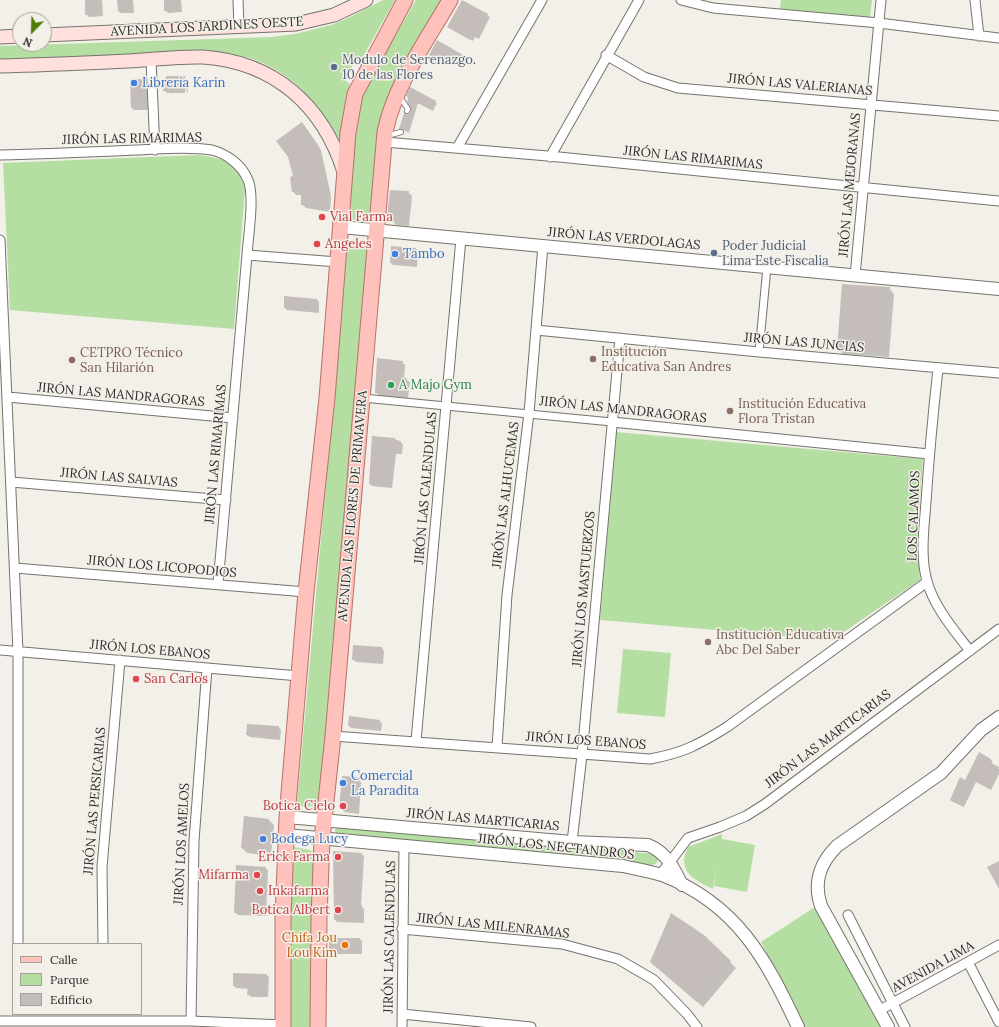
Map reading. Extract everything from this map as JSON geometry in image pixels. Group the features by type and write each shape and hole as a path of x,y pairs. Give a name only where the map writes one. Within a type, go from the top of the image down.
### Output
{"main road":[{"name":"AVENIDA LOS JARDINES OESTE","path":"52,35 239,28 296,24 327,17 366,0"},
{"path":"283,1026 283,917 287,817 306,592 326,398 351,110 355,94 405,0"},
{"name":"AVENIDA LAS FLORES DE PRIMAVERA","path":"318,1027 319,918 322,839 333,736 377,230 388,140 388,118 398,93 450,0"},
{"path":"0,37 12,36"},
{"path":"0,66 204,57 228,62 266,74 283,83 299,95 320,120 338,153 345,176"}],"street":[{"path":"238,0 239,28"},
{"path":"457,148 542,0"},
{"path":"550,156 606,55 639,0"},
{"path":"681,0 713,8 879,22 999,38"},
{"name":"JIRÓN LAS MEJORANAS","path":"855,276 881,0"},
{"path":"975,0 979,36"},
{"name":"JIRÓN LAS VALERIANAS","path":"606,55 644,77 678,88 999,116"},
{"path":"151,60 155,150"},
{"name":"JIRÓN LAS RIMARIMAS","path":"388,140 864,189 999,201"},
{"name":"JIRÓN LAS RIMARIMAS","path":"0,155 155,150 212,150 226,156 238,164 248,180 250,189 247,255 218,584"},
{"name":"JIRÓN LAS VERDOLAGAS","path":"341,227 999,289"},
{"name":"JIRÓN LAS CALENDULAS","path":"416,741 461,238"},
{"path":"0,240 18,652 18,943"},
{"name":"JIRÓN LAS ALHUCEMAS","path":"497,747 508,595 529,413 543,245"},
{"path":"247,255 338,262"},
{"path":"758,352 767,267"},
{"name":"JIRÓN LAS JUNCIAS","path":"536,330 938,369 999,373"},
{"name":"JIRÓN LOS MASTUERZOS","path":"572,842 582,755 620,338"},
{"name":"LOS CALAMOS","path":"938,369 929,454 923,537 924,563 927,582 947,621 970,651"},
{"name":"JIRÓN LAS MANDRAGORAS","path":"8,398 232,418"},
{"name":"JIRÓN LAS MANDRAGORAS","path":"363,398 529,413 929,454"},
{"name":"JIRÓN LAS SALVIAS","path":"11,482 226,500"},
{"name":"JIRÓN LOS LICOPODIOS","path":"15,568 306,592"},
{"name":"JIRÓN LOS EBANOS","path":"333,736 497,747 650,760 678,754 700,744 727,727 927,582"},
{"name":"JIRÓN LAS MARTICARIAS","path":"660,875 688,838 746,816 765,804 999,629"},
{"name":"JIRÓN LOS EBANOS","path":"0,650 299,676"},
{"name":"JIRÓN LAS PERSICARIAS","path":"103,943 102,867 120,660"},
{"name":"JIRÓN LOS AMELOS","path":"191,1021 194,841 207,668"},
{"path":"888,1027 880,1010 821,906 817,893 820,870 827,856 837,846 941,773 981,730 999,717"},
{"name":"JIRÓN LAS MARTICARIAS","path":"287,817 572,842 648,845 659,850 671,862 682,885"},
{"name":"JIRÓN LOS NECTANDROS","path":"286,835 623,866 660,875 682,885 725,913 755,946 775,978 798,1027"},
{"name":"JIRÓN LAS CALENDULAS","path":"402,1027 404,847"},
{"path":"848,915 905,1027"},
{"name":"JIRÓN LAS MILENRAMAS","path":"402,929 562,944 618,959 654,980 688,1014 697,1027"},
{"name":"AVENIDA LIMA","path":"880,1010 999,945"},
{"path":"968,962 999,1022"},
{"path":"402,1014 531,1027"},
{"path":"0,1021 18,1017 35,1025 103,1017 283,1026"}],"lane":[{"path":"398,93 408,109 407,111"},
{"path":"388,140 401,130 388,140"}],"green space":[{"path":"383,0 395,0 360,62 355,60 346,82 350,83 339,139 324,116 308,96 288,78 265,64 249,58 215,52 179,52 0,59 0,46 12,46 12,52 52,52 52,44 271,37 295,34 331,25"},
{"path":"416,0 444,0 396,84 371,219 367,222 354,220 350,217 352,168 360,103 365,88"},
{"path":"781,0 872,0 870,18 780,9"},
{"path":"198,155 215,158 229,163 239,173 245,189 234,329 10,310 3,163"},
{"path":"354,245 364,245 368,248 320,804 317,807 300,806 297,804 347,251"},
{"path":"616,432 923,459 917,540 920,580 832,640 600,620"},
{"path":"623,649 671,653 665,717 617,713"},
{"path":"338,827 654,854 659,858 656,864 651,865 336,836 335,829"},
{"path":"722,834 722,839 755,845 747,892 714,886 717,865 713,889 699,882 689,874 686,868 684,862 688,847"},
{"path":"295,847 310,850 314,853 313,1027 288,1027 291,853"},
{"path":"815,907 880,1027 803,1027 761,942"}],"building":[{"path":"85,0 100,0 101,14 85,15"},
{"path":"117,0 132,0 132,11 118,11"},
{"path":"164,0 180,0 180,10 164,11"},
{"path":"462,0 488,14 477,37 472,35 470,40 447,27"},
{"path":"437,40 463,55 459,63 445,56 442,62 429,55"},
{"path":"167,76 185,76 186,90 163,91 163,81"},
{"path":"141,79 145,84 146,108 131,108 130,80"},
{"path":"410,87 436,101 431,110 416,102 407,131 399,129 404,113 408,115 411,110 407,101 409,97 406,96"},
{"path":"302,122 318,145 328,191 327,209 301,205 301,192 292,192 290,177 293,176 288,157 276,141"},
{"path":"390,190 409,191 406,223 391,221 387,217"},
{"path":"391,246 416,248 415,265 390,263"},
{"path":"842,284 890,287 884,353 837,349"},
{"path":"284,296 317,299 317,311 284,308"},
{"path":"377,358 403,361 401,377 407,378 405,396 375,393"},
{"path":"372,436 395,438 395,440 401,441 400,452 394,452 393,455 390,486 369,484"},
{"path":"353,645 382,647 381,662 352,660"},
{"path":"349,716 380,720 379,729 348,726"},
{"path":"247,724 279,726 278,738 246,735"},
{"path":"979,752 991,759 989,762 999,767 988,788 974,780 962,806 950,800 960,777 965,780"},
{"path":"342,776 358,777 355,810 339,809"},
{"path":"244,816 269,819 266,851 241,848"},
{"path":"333,851 362,853 359,905 362,905 362,921 334,920"},
{"path":"999,861 999,889 987,867"},
{"path":"236,865 266,867 264,914 234,913"},
{"path":"671,913 704,935 731,961 697,1002 650,962"},
{"name":"Chifa Jou Lou Kim","path":"329,938 360,938 360,952 329,952"},
{"path":"233,973 267,974 266,995 247,995 248,987 233,986"}],"place":[{"name":"Modulo de Serenazgo. 10 de las Flores","path":"334,67"},
{"name":"Librería Karin","path":"134,83"},
{"name":"Vial Farma","path":"322,217"},
{"name":"Angeles","path":"317,244"},
{"name":"Poder Judicial Lima Este Fiscalia","path":"714,253"},
{"name":"Tambo","path":"395,254"},
{"name":"Institución Educativa San Andres","path":"593,359"},
{"name":"CETPRO Técnico San Hilarión","path":"72,360"},
{"name":"A Majo Gym","path":"391,385"},
{"name":"Institución Educativa Flora Tristan","path":"730,411"},
{"name":"Institución Educativa Abc Del Saber","path":"708,642"},
{"name":"San Carlos","path":"136,679"},
{"name":"Comercial La Paradita","path":"343,783"},
{"name":"Botica Cielo","path":"343,806"},
{"name":"Bodega Lucy","path":"263,839"},
{"name":"Erick Farma","path":"338,857"},
{"name":"Mifarma","path":"257,875"},
{"name":"Inkafarma","path":"260,891"},
{"name":"Botica Albert","path":"338,910"},
{"name":"Chifa Jou Lou Kim","path":"345,945"}]}
